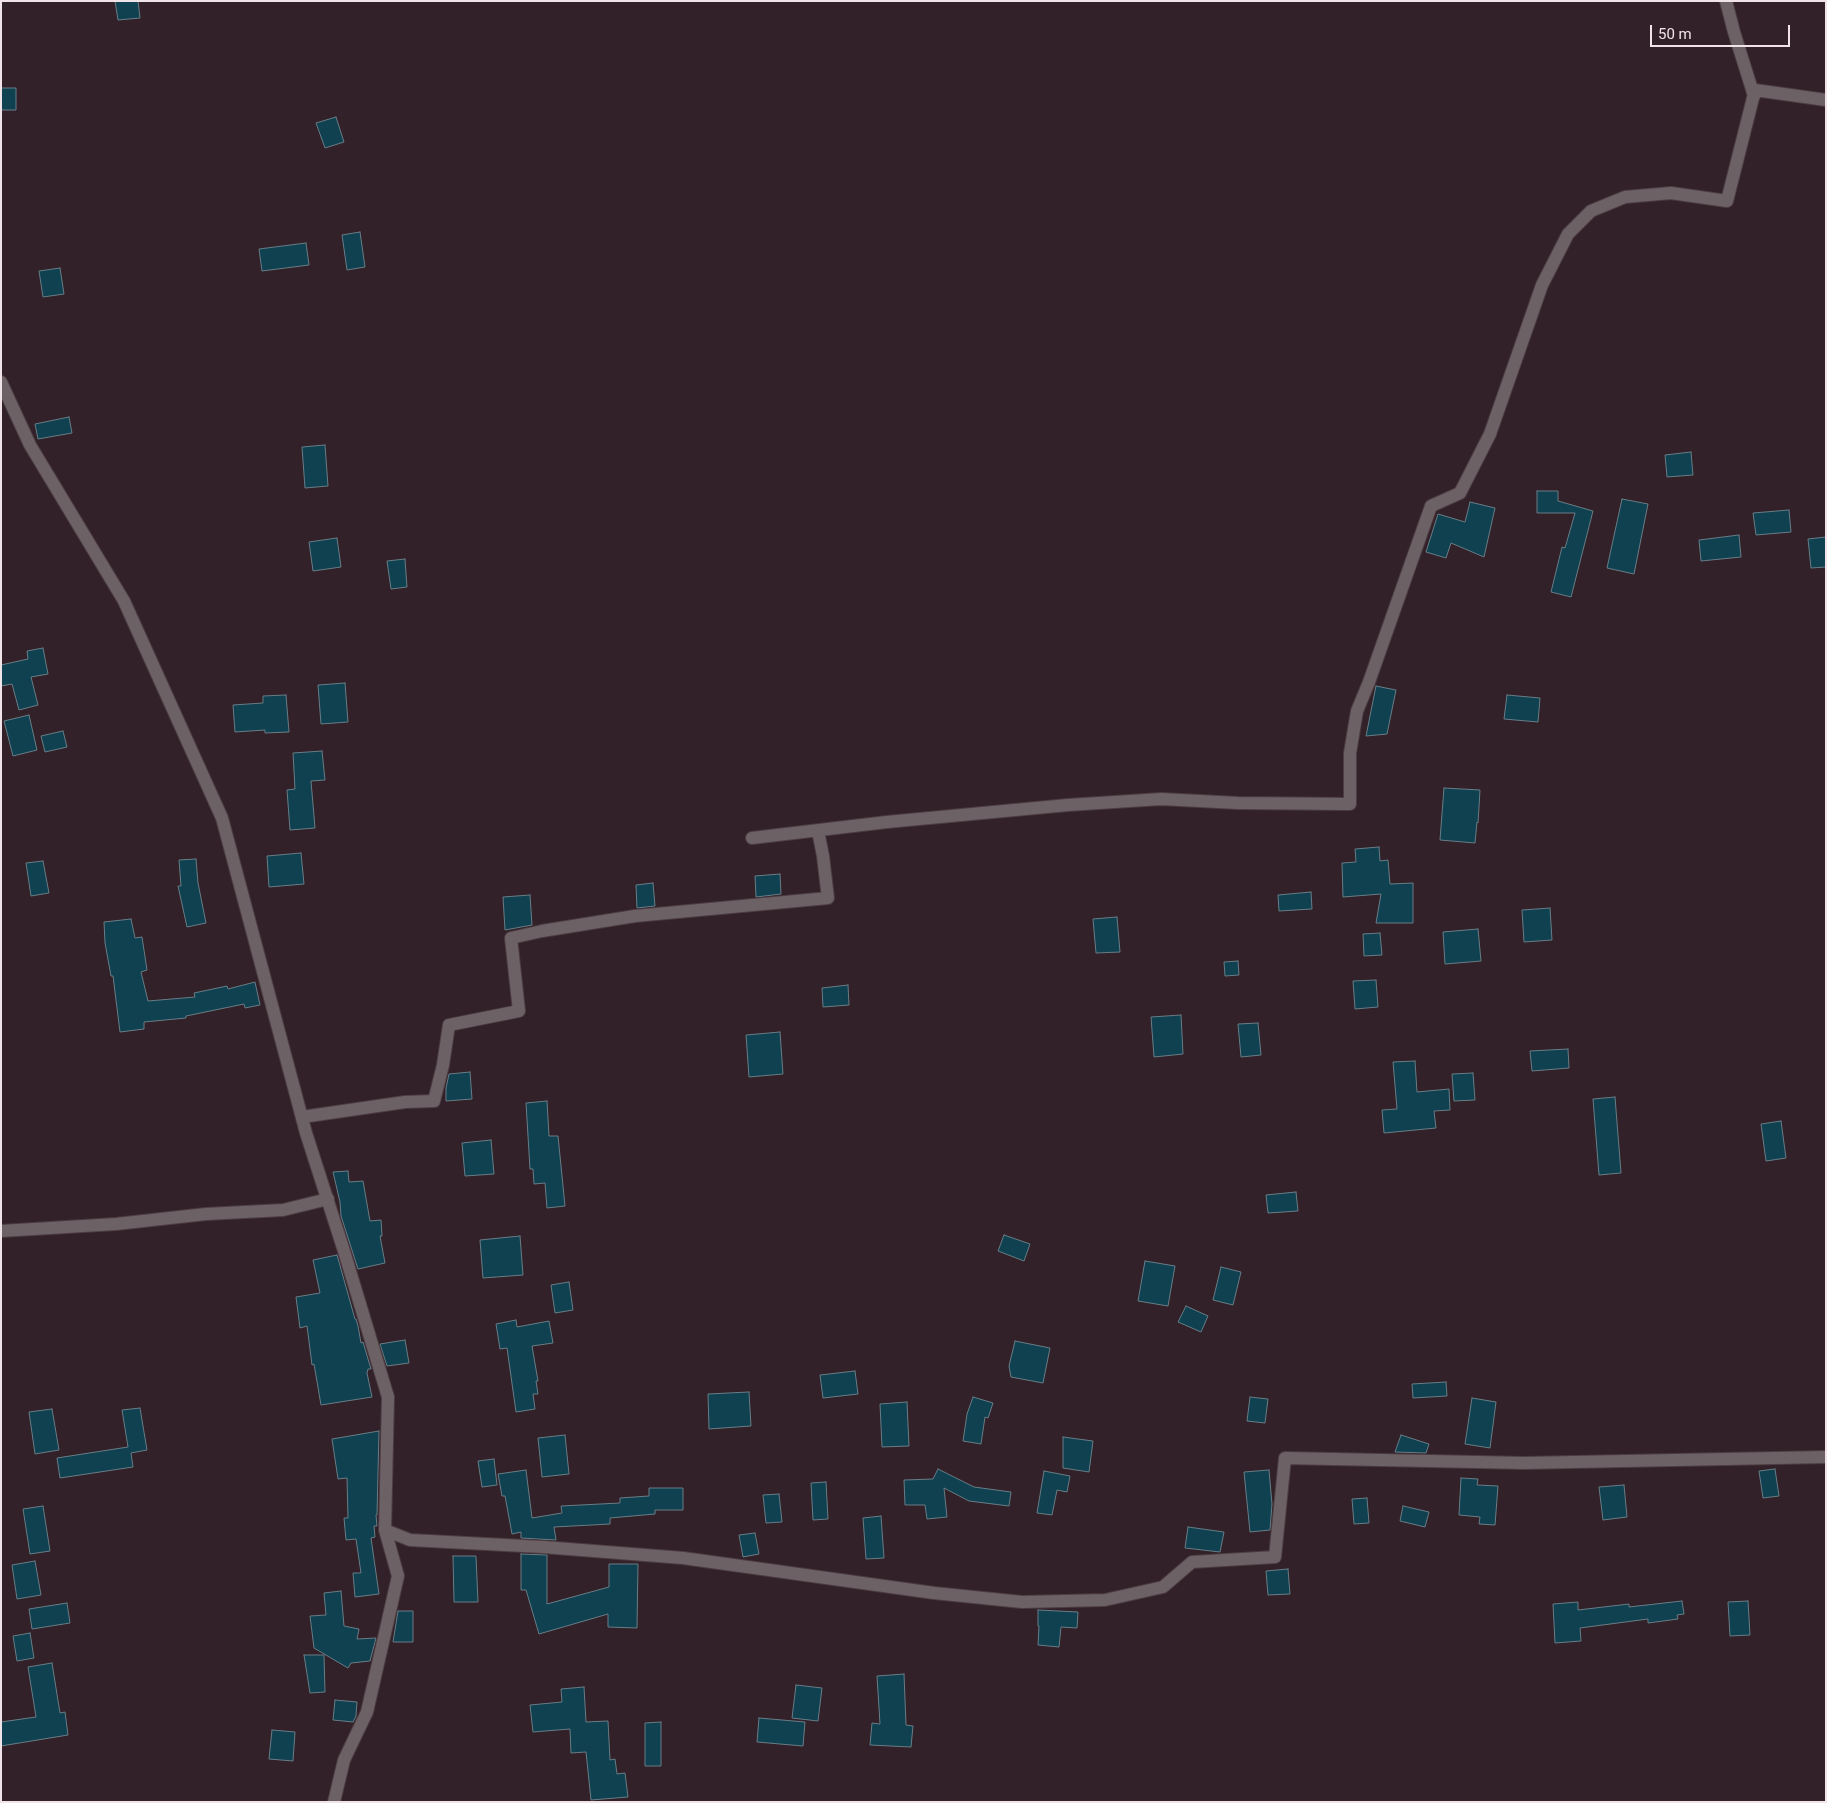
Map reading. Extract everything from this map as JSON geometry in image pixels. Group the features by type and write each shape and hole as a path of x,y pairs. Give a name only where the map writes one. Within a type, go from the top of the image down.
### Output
{"street":[{"path":"1726,1 1754,96"},
{"path":"752,838 1058,806 1161,799 1238,803 1350,804 1350,753 1357,711 1432,506 1460,493 1490,434 1542,285 1568,234 1591,211 1625,197 1671,193 1727,201 1755,90 1826,100"},
{"path":"1,382 30,446 124,601 222,818 302,1117 388,1397 385,1530 398,1576 367,1712 344,1760 334,1802"},
{"path":"302,1117 405,1102 434,1101 443,1065 449,1025 519,1011 511,938 635,916 828,898 818,830"},
{"path":"1,1231 116,1224 206,1214 282,1210 328,1199"},
{"path":"385,1530 410,1540 543,1547 683,1558 924,1591 1022,1602 1105,1600 1162,1587 1192,1562 1275,1557 1285,1458 1524,1463 1826,1457"}],"building":[{"path":"115,1 138,1 140,18 118,20"},
{"path":"1,88 16,88 16,110 1,110"},
{"path":"336,117 344,142 325,148 316,123"},
{"path":"360,232 365,267 347,270 342,235"},
{"path":"306,243 309,265 262,271 259,249"},
{"path":"60,268 64,294 43,297 39,271"},
{"path":"69,417 72,433 38,439 35,424"},
{"path":"325,445 328,486 305,488 302,447"},
{"path":"1691,452 1693,475 1667,477 1665,455"},
{"path":"1537,491 1558,491 1558,501 1593,511 1571,597 1551,592 1562,547 1565,548 1575,513 1537,513"},
{"path":"1622,499 1648,504 1634,574 1607,568"},
{"path":"1470,502 1495,508 1484,557 1451,543 1446,558 1426,552 1438,514 1465,522"},
{"path":"1789,510 1791,532 1756,535 1753,513"},
{"path":"1739,535 1741,557 1701,561 1699,540"},
{"path":"1826,537 1826,567 1811,568 1808,539"},
{"path":"337,538 341,567 313,571 309,542"},
{"path":"405,559 407,587 391,589 387,561"},
{"path":"43,648 48,674 31,677 38,705 19,710 12,684 1,686 1,665 28,659 27,651"},
{"path":"345,683 348,722 321,724 318,685"},
{"path":"1376,686 1396,690 1387,734 1366,736"},
{"path":"286,695 289,732 265,733 265,730 235,732 233,705 263,703 263,696"},
{"path":"1507,695 1540,698 1538,722 1504,719"},
{"path":"29,715 37,750 13,756 4,721"},
{"path":"63,731 67,747 45,752 41,736"},
{"path":"322,751 325,780 311,781 315,828 290,830 287,790 295,789 293,753"},
{"path":"1444,788 1480,790 1475,843 1440,840"},
{"path":"1379,847 1380,861 1388,860 1390,884 1413,883 1413,923 1376,923 1381,894 1343,897 1342,863 1356,862 1355,849"},
{"path":"301,853 304,884 269,887 267,856"},
{"path":"196,859 198,883 206,923 187,927 178,886 181,886 179,860"},
{"path":"43,861 49,893 31,896 26,863"},
{"path":"780,874 781,894 756,897 755,876"},
{"path":"653,883 655,906 637,908 636,885"},
{"path":"1311,892 1312,909 1279,911 1278,895"},
{"path":"530,895 532,925 505,930 503,897"},
{"path":"1550,908 1552,940 1524,942 1522,910"},
{"path":"1117,917 1120,952 1096,953 1093,919"},
{"path":"131,919 135,938 142,937 147,970 141,972 148,1001 195,997 194,993 227,986 228,989 255,982 260,1005 245,1008 244,1004 186,1016 186,1018 144,1022 144,1029 120,1032 113,976 111,976 105,943 104,922"},
{"path":"1478,929 1481,961 1445,964 1443,932"},
{"path":"1380,933 1382,955 1364,956 1363,934"},
{"path":"1238,961 1239,975 1225,976 1224,962"},
{"path":"1376,980 1378,1007 1355,1009 1353,981"},
{"path":"848,985 849,1005 823,1007 822,988"},
{"path":"1181,1015 1183,1054 1154,1057 1151,1017"},
{"path":"1258,1023 1261,1055 1241,1057 1238,1024"},
{"path":"780,1032 783,1074 749,1077 746,1035"},
{"path":"1568,1049 1569,1068 1532,1071 1530,1051"},
{"path":"1415,1061 1417,1092 1449,1089 1450,1110 1434,1111 1436,1128 1384,1133 1382,1110 1397,1109 1393,1062"},
{"path":"470,1072 472,1099 446,1101 449,1074"},
{"path":"1473,1073 1475,1100 1454,1101 1452,1074"},
{"path":"1615,1097 1621,1173 1599,1175 1593,1099"},
{"path":"547,1101 549,1136 558,1136 565,1206 547,1208 545,1183 534,1184 533,1169 530,1169 526,1103"},
{"path":"1781,1121 1786,1158 1766,1161 1761,1124"},
{"path":"491,1140 494,1174 465,1176 462,1143"},
{"path":"348,1171 349,1182 363,1181 370,1221 381,1220 382,1236 380,1236 385,1263 358,1269 341,1216 340,1202 333,1172"},
{"path":"1296,1192 1298,1211 1268,1213 1266,1195"},
{"path":"1004,1235 1030,1244 1024,1261 998,1251"},
{"path":"520,1236 523,1275 483,1278 480,1240"},
{"path":"337,1255 358,1326 361,1343 363,1342 371,1369 368,1369 367,1373 372,1397 321,1405 314,1364 312,1365 307,1326 300,1328 296,1297 320,1293 313,1260"},
{"path":"1145,1261 1175,1266 1168,1306 1138,1301"},
{"path":"1221,1267 1241,1272 1233,1305 1213,1300"},
{"path":"569,1282 573,1310 555,1313 551,1285"},
{"path":"1186,1306 1208,1316 1201,1332 1178,1322"},
{"path":"516,1320 517,1327 549,1321 553,1343 532,1346 538,1381 536,1381 538,1394 533,1394 535,1409 516,1412 507,1348 500,1349 496,1324"},
{"path":"405,1340 409,1363 387,1366 380,1344"},
{"path":"1015,1341 1050,1348 1043,1383 1011,1377 1009,1366"},
{"path":"855,1371 858,1394 823,1398 820,1375"},
{"path":"1446,1382 1447,1396 1413,1398 1412,1384"},
{"path":"749,1392 751,1426 709,1429 708,1394"},
{"path":"973,1397 993,1403 988,1418 985,1417 981,1444 963,1441 967,1414"},
{"path":"1250,1397 1268,1399 1265,1423 1247,1421"},
{"path":"1472,1398 1496,1402 1490,1448 1465,1444"},
{"path":"907,1402 909,1446 882,1447 880,1404"},
{"path":"140,1408 147,1450 131,1453 133,1467 60,1478 57,1458 128,1447 122,1410"},
{"path":"52,1409 59,1450 35,1454 29,1412"},
{"path":"379,1431 377,1526 374,1526 375,1537 371,1538 379,1594 355,1597 353,1573 361,1573 356,1539 346,1540 344,1518 348,1518 347,1478 338,1479 332,1439"},
{"path":"565,1435 569,1474 542,1477 538,1438"},
{"path":"1401,1435 1429,1444 1426,1453 1395,1452"},
{"path":"1063,1437 1093,1441 1089,1472 1063,1468"},
{"path":"494,1459 497,1485 482,1487 478,1461"},
{"path":"938,1469 974,1487 1011,1492 1009,1506 969,1501 944,1488 947,1517 927,1519 925,1505 905,1505 904,1480 933,1479"},
{"path":"1775,1469 1779,1496 1763,1498 1759,1471"},
{"path":"526,1470 532,1518 562,1513 561,1506 620,1503 620,1498 649,1496 649,1488 683,1488 683,1510 655,1510 655,1514 610,1518 610,1524 554,1527 556,1540 521,1538 521,1532 512,1534 505,1496 502,1496 498,1474"},
{"path":"1269,1470 1272,1504 1270,1530 1250,1532 1244,1472"},
{"path":"1044,1471 1070,1476 1067,1492 1057,1490 1052,1515 1037,1513"},
{"path":"1461,1478 1478,1479 1477,1485 1498,1486 1495,1525 1479,1524 1480,1517 1459,1515"},
{"path":"826,1482 828,1519 813,1520 811,1483"},
{"path":"1624,1485 1627,1517 1603,1520 1599,1487"},
{"path":"779,1494 782,1522 766,1523 763,1495"},
{"path":"1367,1498 1369,1523 1354,1524 1352,1499"},
{"path":"43,1506 50,1551 30,1554 23,1509"},
{"path":"1403,1506 1429,1512 1425,1527 1400,1521"},
{"path":"881,1516 884,1558 866,1559 863,1518"},
{"path":"1188,1527 1224,1532 1220,1552 1185,1548"},
{"path":"755,1533 759,1554 743,1557 739,1535"},
{"path":"521,1554 547,1555 547,1604 609,1587 609,1564 638,1564 637,1628 608,1627 608,1614 539,1634 526,1590 521,1590"},
{"path":"453,1556 476,1556 478,1602 454,1602"},
{"path":"35,1561 41,1595 17,1599 12,1565"},
{"path":"1288,1569 1290,1594 1268,1595 1266,1571"},
{"path":"341,1591 344,1626 359,1629 357,1639 376,1638 370,1661 351,1663 348,1668 314,1648 310,1616 326,1615 324,1593"},
{"path":"1682,1601 1684,1614 1677,1615 1678,1619 1648,1623 1648,1619 1580,1628 1581,1641 1555,1643 1553,1604 1578,1602 1578,1610 1629,1604 1629,1607"},
{"path":"1748,1601 1750,1635 1730,1636 1728,1602"},
{"path":"67,1603 70,1623 32,1629 29,1609"},
{"path":"1038,1610 1078,1612 1077,1628 1061,1627 1059,1647 1038,1645"},
{"path":"398,1611 413,1611 413,1642 393,1642"},
{"path":"30,1633 34,1658 17,1661 13,1636"},
{"path":"304,1655 324,1655 325,1692 310,1693"},
{"path":"52,1663 60,1713 65,1712 68,1735 1,1746 1,1722 36,1717 28,1667"},
{"path":"904,1674 906,1725 913,1726 911,1747 870,1745 872,1723 880,1724 877,1676"},
{"path":"796,1685 822,1688 818,1721 792,1718"},
{"path":"584,1687 586,1722 608,1721 610,1760 615,1759 617,1774 625,1773 628,1797 591,1800 586,1752 571,1753 570,1729 533,1732 530,1705 562,1702 561,1689"},
{"path":"335,1700 357,1702 356,1716 353,1722 333,1720"},
{"path":"759,1718 805,1722 803,1746 757,1742"},
{"path":"661,1722 661,1766 645,1766 645,1723"},
{"path":"272,1730 295,1732 293,1761 269,1759"}]}
